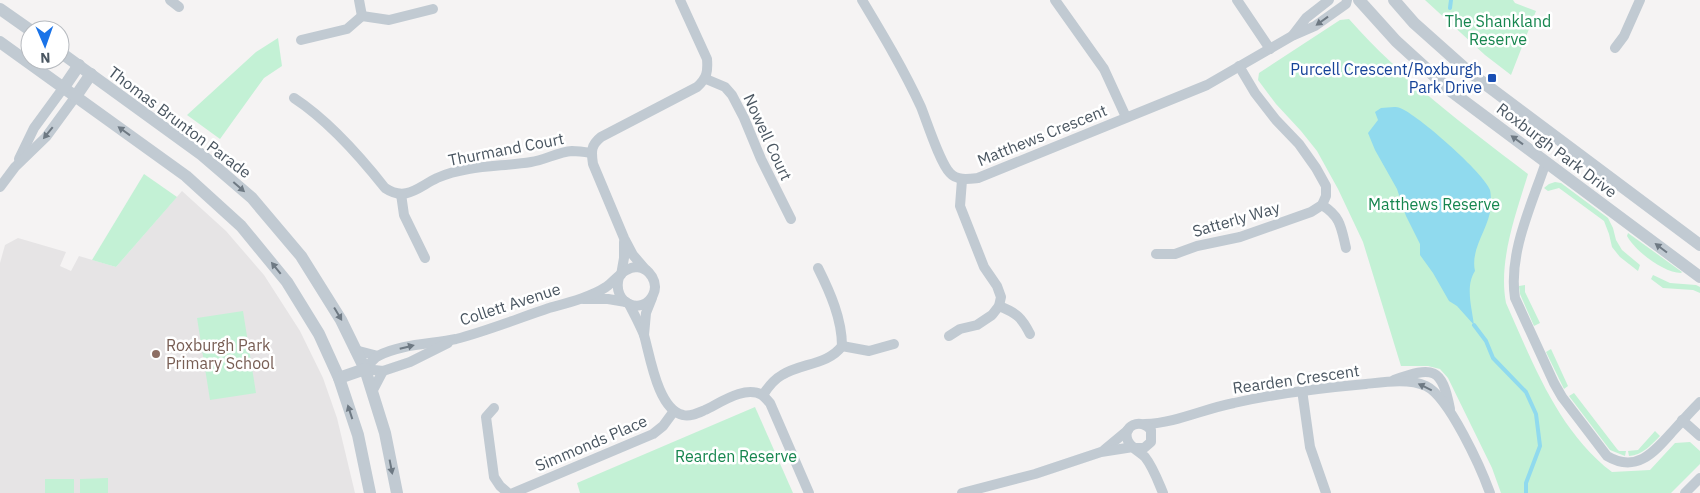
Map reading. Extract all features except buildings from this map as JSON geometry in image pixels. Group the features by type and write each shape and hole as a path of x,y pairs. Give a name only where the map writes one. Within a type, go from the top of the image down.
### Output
{"street":[{"path":"170,0 178,7"},
{"path":"359,0 362,16"},
{"path":"644,336 646,314 655,286 654,279 633,255 624,238 593,164 591,153 592,144 601,136 698,87 706,79 707,59 680,0"},
{"name":"Matthews Crescent","path":"862,0 895,55 950,174 962,180 978,178 1207,85 1292,36 1315,26 1346,2"},
{"path":"1055,0 1104,69 1126,117"},
{"path":"1237,0 1270,49"},
{"name":"Matthews Crescent","path":"1292,36 1306,18 1329,0"},
{"path":"1615,48 1624,36 1640,0"},
{"path":"1346,2 1361,2"},
{"name":"Roxburgh Park Drive","path":"1361,2 1396,41 1452,92 1700,277"},
{"name":"Roxburgh Park Drive","path":"1395,2 1414,23 1469,72 1700,245"},
{"path":"0,9 20,23"},
{"path":"301,40 347,29 362,16 389,20 433,9"},
{"path":"0,42 186,176 241,226 287,282 319,334 339,378 358,435 370,493"},
{"name":"Thomas Brunton Parade","path":"70,59 202,155 252,198 301,256 341,320 365,369 385,433 397,493"},
{"path":"0,188 15,166 34,128 79,65"},
{"path":"1239,66 1254,93 1299,144 1316,168 1326,186 1326,196 1322,205 1333,212 1340,223 1346,248"},
{"path":"15,166 46,136 92,74"},
{"name":"Nowell Court","path":"706,79 725,87 732,94 761,159 791,219"},
{"path":"294,98 345,141 385,188 401,194 404,215 425,258"},
{"name":"Thurmand Court","path":"401,194 410,192 438,178 467,169 532,162 572,151 591,153"},
{"path":"1546,162 1522,234 1517,254 1514,287 1515,298 1554,383 1596,442 1608,456 1616,461 1638,461 1651,454 1700,402"},
{"path":"949,336 960,329 977,325 992,315 1000,306 998,286 984,267 960,206 962,180"},
{"name":"Satterly Way","path":"1156,254 1175,254 1197,246 1240,237 1311,212 1322,205"},
{"path":"624,238 624,258 616,286 618,292 628,303 644,336 656,380 668,404 674,411 684,416 695,414 742,394 752,392 763,395 770,403 809,493"},
{"path":"620,276 628,268 645,269"},
{"path":"763,395 772,382 782,375 807,364 829,358 842,346 840,322 828,288 818,268"},
{"name":"Collett Avenue","path":"365,369 378,356 405,348 455,339 575,300 604,288 620,276"},
{"path":"628,303 642,304 653,296"},
{"name":"Collett Avenue","path":"575,300 608,299 628,303"},
{"path":"1000,306 1013,312 1023,320 1030,334"},
{"name":"Collett Avenue","path":"339,378 365,369 383,371 410,362 455,339"},
{"path":"842,346 869,351 894,344"},
{"path":"355,350 378,356"},
{"path":"372,392 383,371"},
{"name":"Rearden Crescent","path":"1388,382 1414,373 1426,371 1434,373 1443,381 1451,413"},
{"name":"Rearden Crescent","path":"1145,424 1180,419 1232,403 1302,390 1388,382 1415,382 1428,386 1439,396 1451,413 1482,472 1490,493"},
{"path":"1302,390 1310,447 1326,493"},
{"path":"494,408 486,417 494,477 508,493"},
{"name":"Simmonds Place","path":"513,493 653,434 663,426 674,411"},
{"name":"Rearden Crescent","path":"1152,441 1161,431 1180,419"},
{"path":"1682,420 1700,436"},
{"path":"1101,452 1135,424 1145,424 1151,430 1153,470"},
{"path":"1128,430 1128,441 1145,457 1163,493"},
{"path":"962,493 993,490 1101,452 1134,447 1144,448 1152,441"},
{"path":"1685,493 1700,478"}],"shaded area":[{"name":"Roxburgh Park Primary School","path":"182,191 226,231 264,275 300,331 323,378 337,418 355,493 0,493 0,263 5,245 18,238 66,252 60,266 71,271 79,256 116,267"}],"green space":[{"name":"The Shankland Reserve","path":"1425,0 1513,0 1515,3 1536,11 1511,75 1485,55"},
{"name":"Matthews Reserve","path":"1349,19 1412,82 1528,174 1514,221 1504,271 1506,303 1526,349 1549,395 1576,437 1612,472 1650,470 1675,443 1690,442 1700,451 1700,464 1671,493 1501,493 1492,468 1448,378 1440,369 1428,366 1401,366 1363,242 1338,189 1317,151 1258,80 1259,73 1340,20"},
{"path":"278,38 282,66 264,78 220,139 187,115 256,52"},
{"path":"144,174 177,197 116,267 92,260"},
{"path":"1555,182 1561,183 1608,218 1622,250 1640,265 1638,271 1620,257 1612,247 1604,221 1559,188 1548,191 1544,188"},
{"path":"1628,233 1682,272 1674,272 1651,260 1636,248 1627,236"},
{"path":"1653,275 1670,283 1696,285 1700,287 1700,293 1693,290 1663,288 1651,279"},
{"path":"1525,285 1525,292 1540,323 1534,326 1520,294 1519,286"},
{"path":"243,311 256,393 210,400 197,318"},
{"path":"1551,349 1568,386 1564,389 1546,352"},
{"path":"1574,393 1617,449 1619,451 1626,451 1625,456 1610,450 1569,396"},
{"name":"Rearden Reserve","path":"755,407 793,493 580,493 577,483"},
{"path":"1655,431 1660,436 1653,443 1643,452 1629,456 1628,451 1638,450"},
{"path":"108,478 108,493 80,493 80,479"},
{"path":"45,479 74,479 74,493 45,493"}],"water":[{"path":"1381,108 1400,108 1421,121 1450,145 1476,171 1490,190 1490,214 1477,246 1474,263 1475,271 1470,284 1474,325 1457,306 1449,301 1420,255 1420,244 1406,216 1397,189 1375,150 1368,133 1378,120 1375,112"}],"waterway":[{"path":"1450,8 1451,0"},
{"path":"1474,325 1486,341 1493,358 1526,392 1536,414 1540,446 1526,483 1526,493"}],"place":[{"name":"Purcell Crescent/Roxburgh Park Drive","path":"1492,78"},
{"name":"Roxburgh Park Primary School","path":"156,354"}]}
